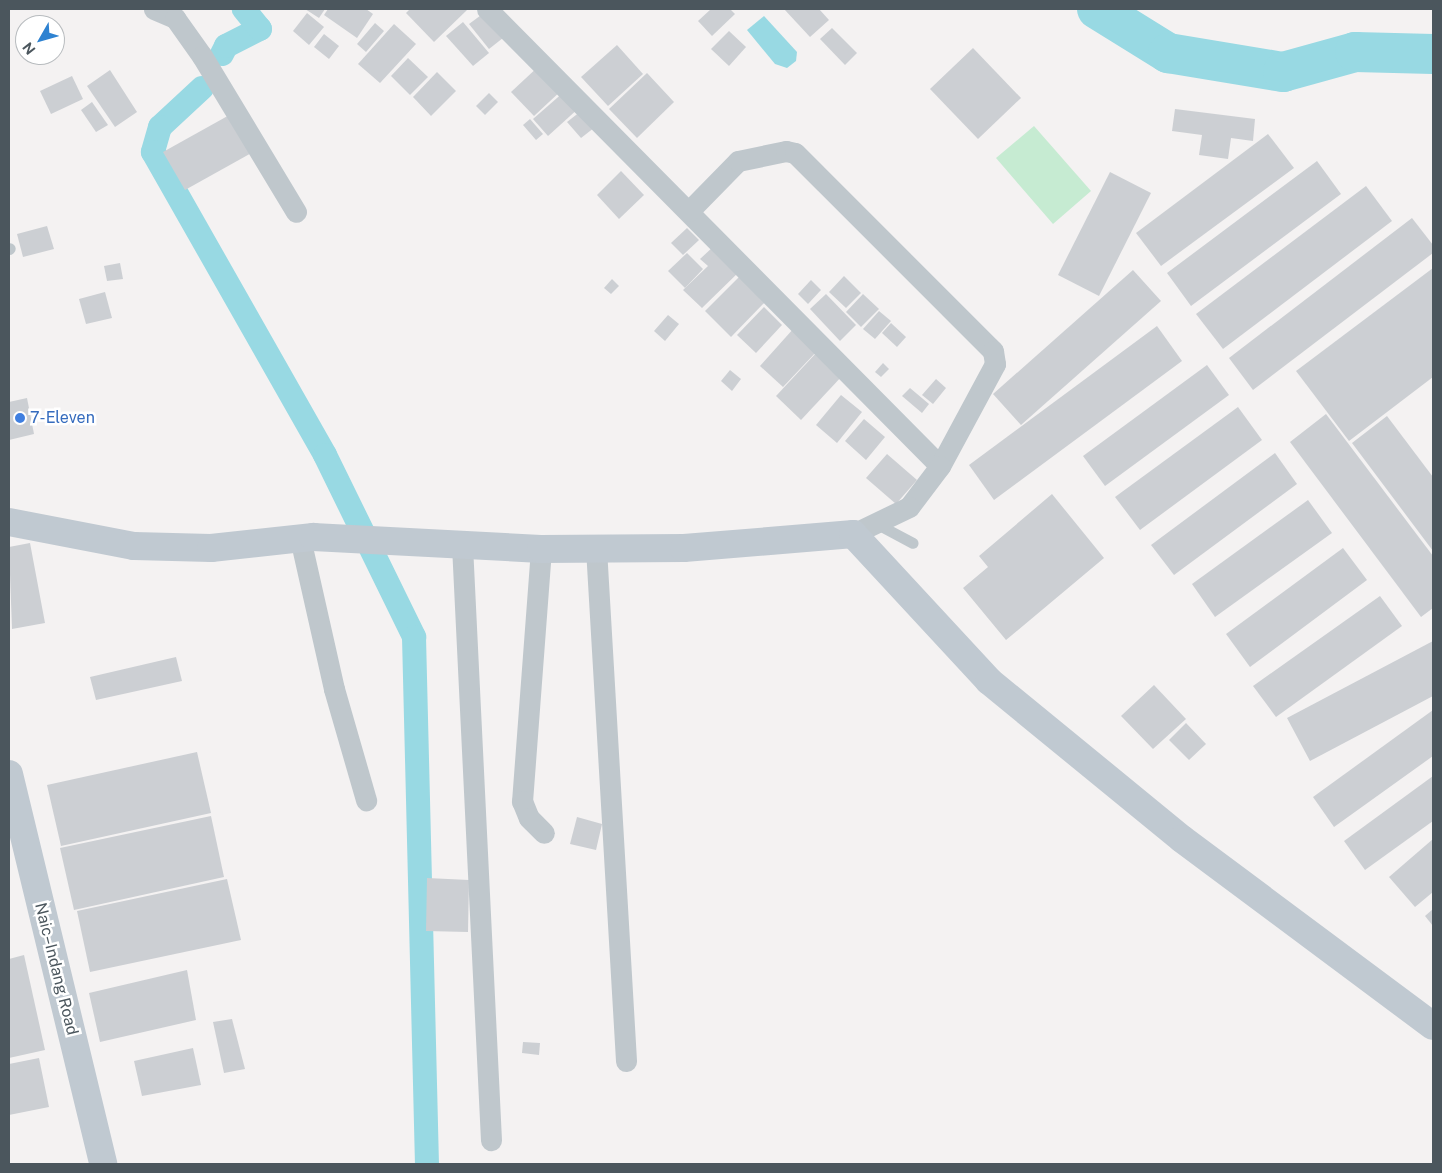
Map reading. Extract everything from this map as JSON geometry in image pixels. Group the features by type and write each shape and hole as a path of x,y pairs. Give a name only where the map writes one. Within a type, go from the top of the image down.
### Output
{"street":[{"path":"154,9 175,18 202,56 296,212"},
{"path":"488,9 940,466"},
{"path":"9,522 134,546 211,548 306,538 417,541 542,549 684,548 853,534 879,524 909,507 940,466 995,364 994,351 795,153 786,151 738,161 689,211"},
{"path":"853,534 989,681 1182,839 1433,1026"},
{"path":"306,538 334,689 366,800"},
{"path":"462,545 491,1140"},
{"path":"596,548 626,1061"},
{"path":"542,549 522,801 529,818 544,833"},
{"name":"Naic–Indang Road","path":"9,774 103,1164"}],"lane":[{"path":"879,524 913,543"}],"green space":[{"path":"1034,126 1091,191 1053,224 996,158"}],"water":[{"path":"764,16 797,52 796,61 787,68 775,64 747,30"}],"building":[{"path":"305,9 325,9 319,18"},
{"path":"328,9 366,9 373,14 357,38 324,15"},
{"path":"410,9 467,10 434,42 406,13"},
{"path":"711,9 730,9 735,14 712,36 698,21"},
{"path":"784,9 819,9 829,20 810,37"},
{"path":"488,10 508,34 489,49 469,24"},
{"path":"307,13 324,27 309,45 293,31"},
{"path":"463,22 489,53 473,66 446,36"},
{"path":"375,23 384,31 366,52 357,44"},
{"path":"394,24 416,44 380,83 358,64"},
{"path":"832,28 857,53 845,65 820,39"},
{"path":"729,31 746,47 729,66 711,49"},
{"path":"324,34 339,46 329,59 314,47"},
{"path":"617,45 643,74 608,106 581,77"},
{"path":"973,48 1021,98 978,139 930,89"},
{"path":"408,58 428,77 410,95 391,76"},
{"path":"540,65 563,89 534,116 511,92"},
{"path":"110,70 137,112 115,127 87,86"},
{"path":"437,72 456,91 431,116 413,97"},
{"path":"647,73 674,102 637,138 609,109"},
{"path":"72,76 83,99 51,114 40,91"},
{"path":"565,91 580,107 548,136 533,119"},
{"path":"489,93 498,102 485,115 476,106"},
{"path":"92,102 108,125 96,132 81,110"},
{"path":"585,108 599,124 581,138 567,122"},
{"path":"1175,109 1255,119 1253,141 1231,138 1228,159 1199,155 1202,135 1172,131"},
{"path":"233,113 255,151 185,190 163,152"},
{"path":"530,119 543,134 536,140 523,125"},
{"path":"1268,134 1294,168 1161,266 1136,233"},
{"path":"1317,161 1341,194 1191,306 1167,273"},
{"path":"621,171 644,195 619,219 597,195"},
{"path":"1110,172 1151,193 1099,296 1058,275"},
{"path":"1366,186 1392,221 1223,349 1196,314"},
{"path":"1412,218 1433,245 1433,253 1253,390 1229,358"},
{"path":"47,226 54,249 23,257 17,234"},
{"path":"687,228 699,240 683,255 671,243"},
{"path":"714,246 741,270 702,308 683,290 708,266 700,259"},
{"path":"687,253 703,269 685,288 668,271"},
{"path":"120,263 123,279 107,281 104,266"},
{"path":"1433,268 1433,377 1349,441 1296,371"},
{"path":"1133,270 1161,301 1021,425 993,394"},
{"path":"742,274 768,299 731,337 705,311"},
{"path":"844,276 861,293 846,308 829,292"},
{"path":"612,279 619,286 611,294 604,288"},
{"path":"811,280 821,290 808,304 798,294"},
{"path":"105,292 112,318 86,324 79,299"},
{"path":"826,294 856,325 840,341 810,309"},
{"path":"863,294 879,309 861,327 846,312"},
{"path":"764,307 782,325 756,353 737,335"},
{"path":"879,311 891,321 875,339 863,329"},
{"path":"668,315 679,324 665,341 654,331"},
{"path":"891,323 906,337 897,347 882,333"},
{"path":"1157,326 1182,361 994,500 969,465"},
{"path":"794,328 818,350 783,387 760,366"},
{"path":"818,351 843,375 801,420 776,396"},
{"path":"883,363 889,369 881,377 875,372"},
{"path":"1207,365 1229,395 1105,486 1083,456"},
{"path":"730,370 741,379 732,391 721,381"},
{"path":"936,379 946,388 933,404 922,395"},
{"path":"910,388 929,404 922,413 902,396"},
{"path":"841,395 862,412 837,443 816,425"},
{"name":"7-Eleven","path":"27,398 34,434 9,440 9,402"},
{"path":"1238,407 1262,440 1140,530 1115,497"},
{"path":"1326,414 1433,556 1433,608 1421,617 1290,442"},
{"path":"1387,416 1433,477 1433,551 1352,443"},
{"path":"864,419 885,437 866,460 845,441"},
{"path":"1275,453 1297,484 1174,575 1151,545"},
{"path":"887,454 917,480 896,504 866,478"},
{"path":"1052,494 1104,558 1006,640 963,588 988,567 979,556"},
{"path":"1308,500 1332,533 1215,617 1192,584"},
{"path":"30,543 45,623 12,629 9,547"},
{"path":"1343,548 1367,580 1250,667 1226,634"},
{"path":"1380,596 1402,626 1276,717 1253,686"},
{"path":"1433,641 1433,696 1310,761 1287,718"},
{"path":"176,657 182,681 96,700 90,677"},
{"path":"1154,685 1186,719 1153,749 1121,716"},
{"path":"1433,710 1433,756 1334,827 1313,797"},
{"path":"1186,723 1206,744 1189,760 1169,740"},
{"path":"197,752 211,813 61,846 47,785"},
{"path":"1433,776 1433,821 1365,870 1344,841"},
{"path":"211,816 224,877 74,910 60,848"},
{"path":"577,817 602,824 596,850 570,844"},
{"path":"1433,839 1433,892 1415,907 1389,877"},
{"path":"427,878 469,880 468,932 426,931"},
{"path":"227,879 241,940 90,972 77,911"},
{"path":"1433,909 1433,926 1425,916"},
{"path":"24,955 45,1050 9,1058 9,959"},
{"path":"187,970 196,1020 100,1042 89,993"},
{"path":"232,1019 245,1069 224,1073 213,1022"},
{"path":"523,1042 540,1043 539,1055 522,1053"},
{"path":"193,1048 201,1085 142,1096 134,1061"},
{"path":"39,1058 49,1107 9,1115 9,1064"}],"waterway":[{"path":"222,54 226,46 260,29 244,9"},
{"path":"1097,9 1168,53 1283,72 1355,52 1433,54"},
{"path":"202,88 160,127 153,152 325,455 414,637 427,1164"}],"place":[{"name":"7-Eleven","path":"20,418"}]}
